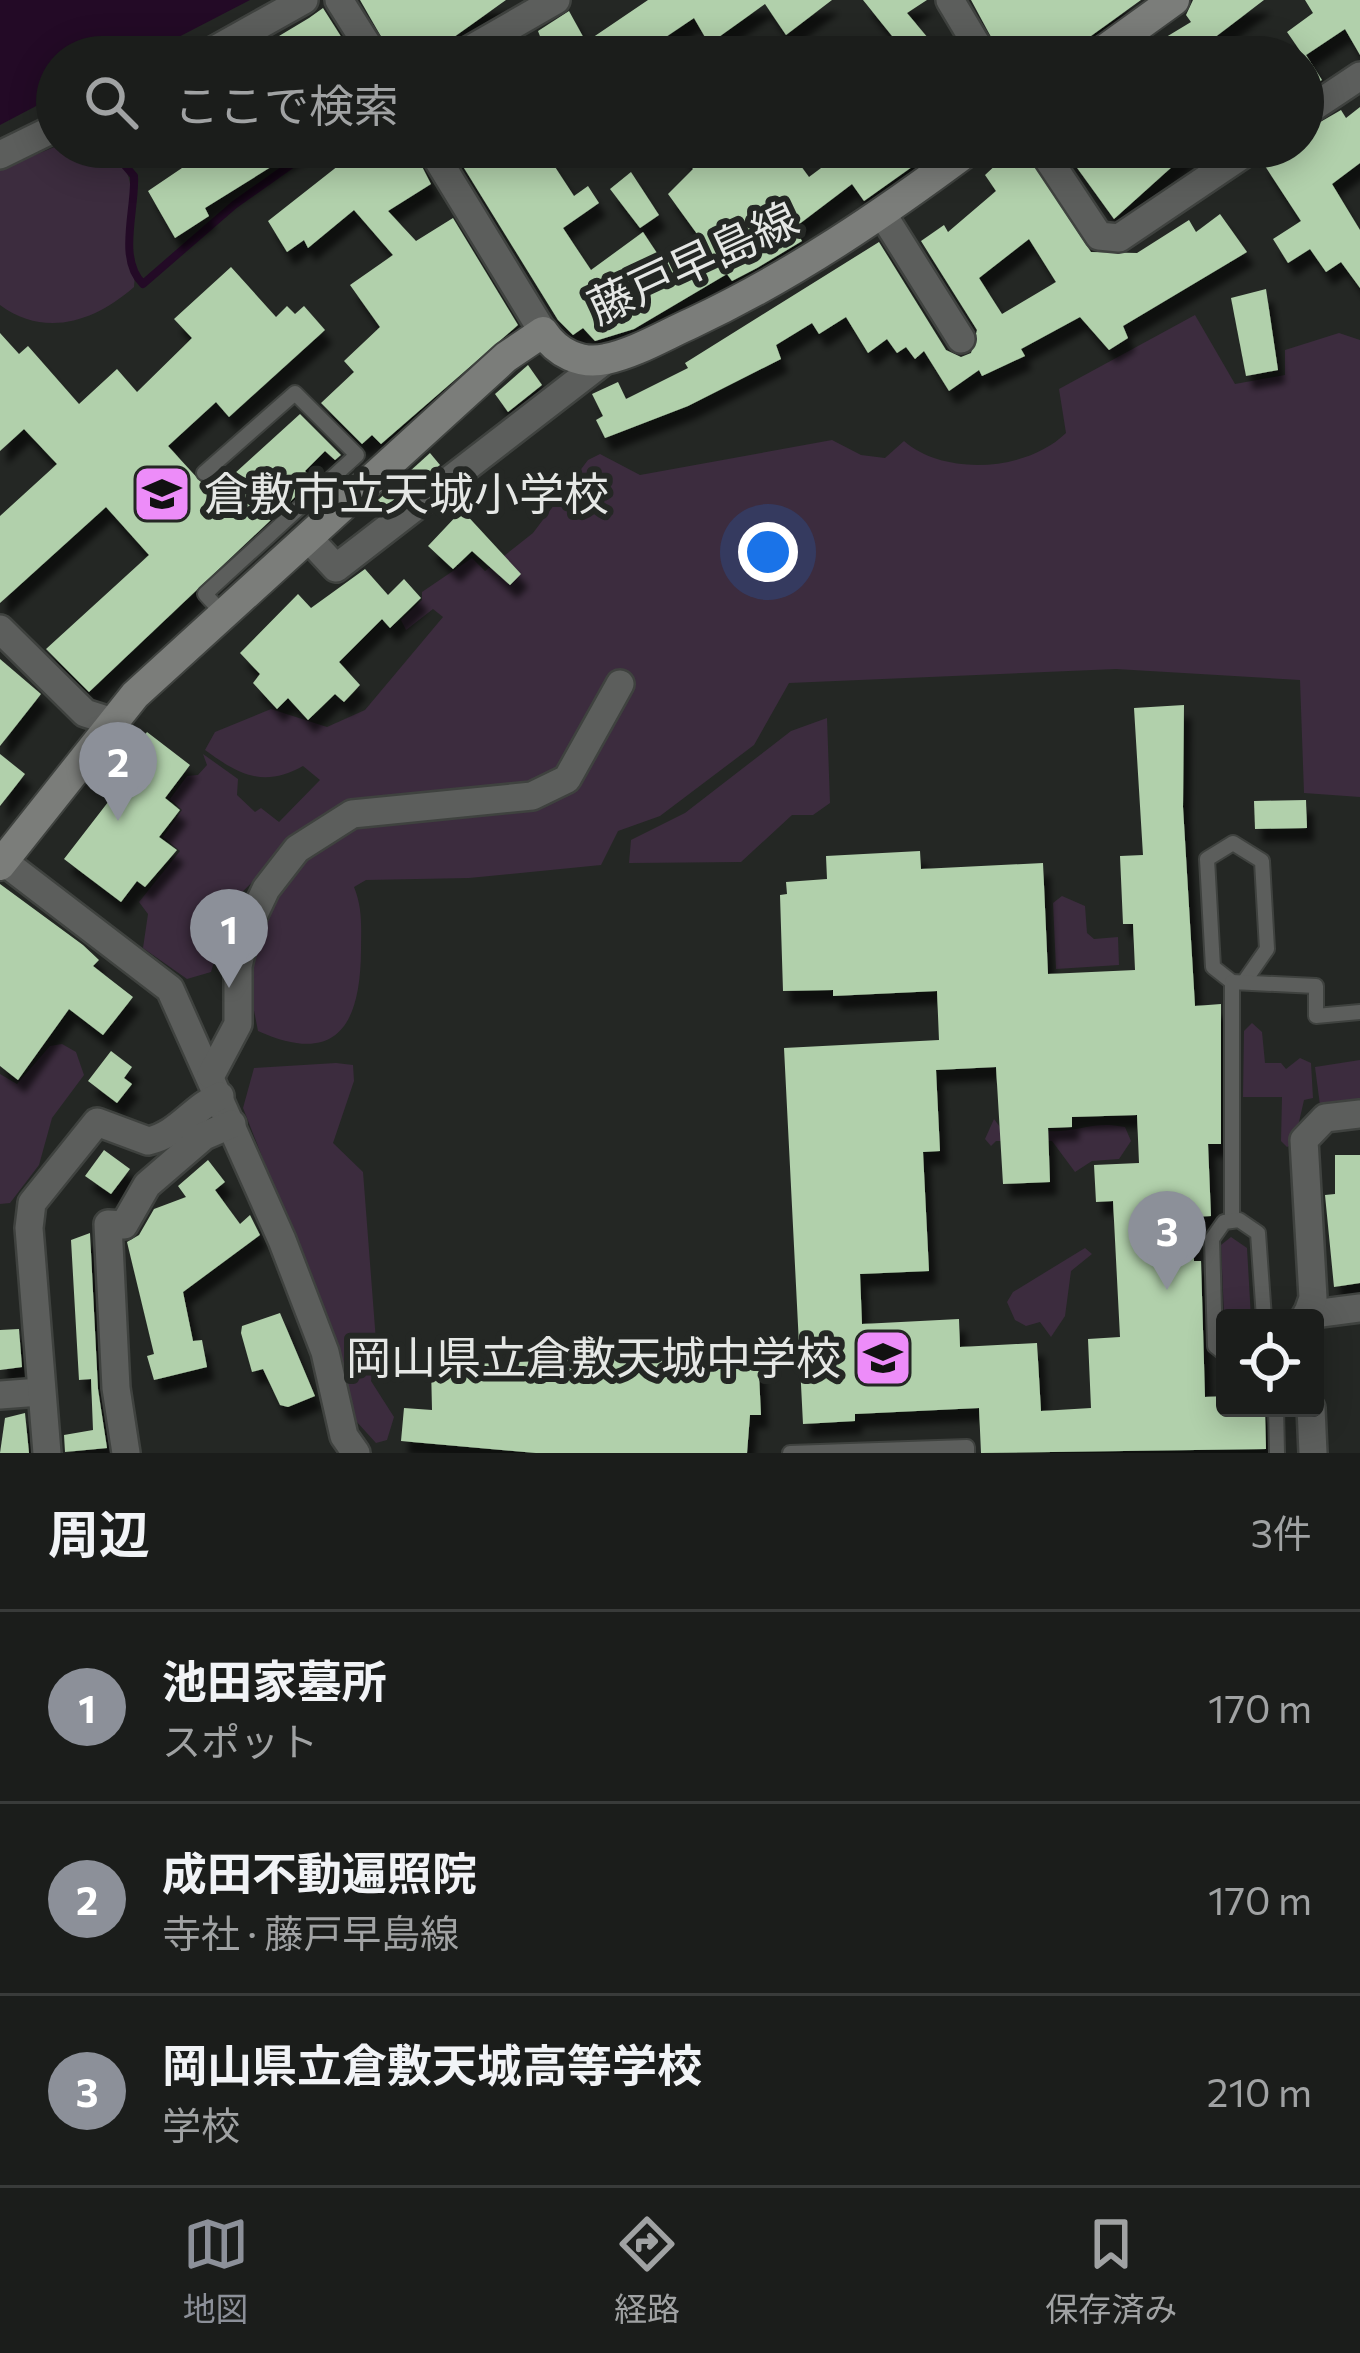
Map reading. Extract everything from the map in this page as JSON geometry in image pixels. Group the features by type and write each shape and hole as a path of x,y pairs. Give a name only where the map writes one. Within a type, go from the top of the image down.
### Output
{"main road":[{"path":"1124,36 1174,0"},
{"name":"藤戸早島線","path":"2,863 110,722 311,541 481,378 543,332 564,354 605,360 775,282 883,214 945,168"}],"street":[{"path":"240,36 304,0"},
{"path":"340,0 362,36"},
{"path":"493,36 556,0"},
{"path":"950,0 971,36"},
{"path":"1324,100 1360,76"},
{"path":"0,155 36,137"},
{"path":"443,168 543,332"},
{"path":"1054,168 1099,236 1119,238 1223,168"},
{"path":"883,214 961,339"},
{"path":"311,541 336,568 605,360"},
{"path":"0,629 86,713 110,722"},
{"path":"47,1453 29,1228 32,1203 97,1122 136,1141 161,1138 216,1086 238,1024 238,966 247,929 266,889 297,849 352,814 532,796 567,779 620,684"},
{"path":"2,863 170,989 216,1086 326,1352 344,1436 356,1453"},
{"path":"1309,1309 1313,1298 1304,1140 1325,1118 1360,1114"},
{"path":"126,1453 116,1388 109,1224 124,1226 147,1185 204,1136 232,1124"},
{"path":"1324,1313 1360,1308"},
{"path":"0,1395 40,1392"},
{"path":"1311,1417 1313,1453"}],"lane":[{"path":"204,473 295,392 357,455 205,594 225,616"},
{"path":"1216,1347 1211,1239 1232,1219 1238,982 1267,949 1262,861 1233,842 1207,859 1213,967 1238,982 1316,986 1316,1016 1360,1012"},
{"path":"1232,1219 1258,1233 1263,1309"},
{"path":"1276,1417 1277,1453"},
{"path":"790,1453 967,1447 967,1453"}],"shaded area":[{"path":"0,0 250,0 181,36 36,36 36,106 0,125"},
{"path":"36,154 36,168 125,168 131,187 134,287 103,309 69,322 34,321 0,305 0,169"},
{"path":"1195,315 1235,384 1285,375 1285,350 1339,333 1360,340 1360,797 1304,793 1300,680 1116,669 789,683 754,745 660,816 618,831 601,865 469,878 366,880 354,887 361,927 355,1000 349,1019 325,1041 285,1041 258,1031 254,1010 249,964 255,936 269,899 294,861 326,837 363,824 491,811 533,804 571,790 425,797 346,810 284,851 232,902 211,972 187,979 143,948 148,914 139,902 180,851 163,837 182,810 170,799 187,776 198,775 207,765 203,754 238,779 237,795 255,812 261,808 279,822 320,780 303,766 276,776 241,772 205,750 215,732 271,709 327,727 365,710 443,617 433,609 406,630 401,620 422,600 422,592 472,558 485,571 533,533 588,460 600,454 640,475 832,440 861,455 885,458 904,441 941,460 985,465 1008,462 1049,446 1066,433 1059,389"},
{"path":"827,718 830,803 813,815 792,815 741,862 629,863 631,840 685,813 791,731"},
{"path":"1062,896 1085,906 1087,933 1094,939 1118,937 1119,965 1056,969 1053,903"},
{"path":"1252,1023 1262,1032 1265,1063 1281,1063 1286,1069 1300,1058 1311,1063 1313,1098 1304,1100 1294,1144 1287,1147 1281,1141 1282,1097 1243,1097 1244,1031"},
{"path":"62,1044 76,1052 84,1075 52,1118 39,1165 10,1203 0,1204 0,1074 17,1084 50,1046"},
{"path":"1360,1060 1360,1105 1321,1113 1315,1067"},
{"path":"353,1065 354,1081 333,1143 363,1172 376,1341 371,1381 394,1417 387,1440 376,1443 356,1421 341,1358 243,1108 254,1068"},
{"path":"994,1119 1000,1127 1044,1126 1048,1131 1125,1127 1131,1141 1119,1159 1092,1161 1075,1172 1052,1141 996,1141 991,1146 985,1139"},
{"path":"1231,1237 1247,1248 1250,1309 1224,1309 1221,1245"},
{"path":"1085,1248 1092,1254 1071,1271 1065,1316 1051,1337 1040,1322 1026,1326 1015,1320 1007,1302 1013,1292"}],"building":[{"path":"360,0 506,0 455,36 381,36"},
{"path":"648,0 832,0 786,35 765,4 720,36 704,36 694,18 667,36 595,36"},
{"path":"863,0 927,0 907,13 926,36 892,36"},
{"path":"971,0 1141,0 1091,36 991,36"},
{"path":"1193,0 1264,0 1217,36 1168,36 1191,22 1186,15"},
{"path":"1305,0 1360,0 1360,55 1345,29 1324,43 1324,36 1290,36 1287,32 1313,13"},
{"path":"323,8 341,36 279,36"},
{"path":"569,11 583,36 540,36 538,31"},
{"path":"1360,107 1360,163 1332,184 1360,230 1360,288 1341,262 1326,272 1310,249 1288,263 1273,239 1301,221 1266,168 1324,168 1324,120 1341,110 1346,118"},
{"path":"182,168 269,168 205,208 209,216 175,238 148,191"},
{"path":"335,168 423,168 431,184 388,211 416,241 453,218 518,325 381,444 372,435 362,444 321,403 354,372 344,361 380,327 350,285 393,255 354,210 308,248 304,240 287,252 268,221"},
{"path":"464,168 556,168 574,196 588,186 599,203 563,228 591,270 643,232 663,262 700,238 668,194 692,168 802,168 809,177 821,168 910,168 864,201 852,184 794,228 802,241 732,281 727,274 634,329 595,341 583,328 573,335 558,320"},
{"path":"992,168 1036,168 1091,252 1137,253 1189,220 1196,232 1220,214 1247,252 1123,326 1128,338 1109,350 1080,317 1021,349 1025,356 982,376 979,370 949,391 924,351 915,359 906,347 897,353 887,339 868,353 846,317 819,334 812,323 776,345 781,359 688,406 605,438 596,420 603,416 592,394 618,382 626,399 688,368 685,363 879,242 946,350 961,357 971,353 977,330 921,241 944,225 948,232 996,191 985,175","holes":["1029,239 1056,282 1002,314 979,278"]},
{"path":"1077,168 1171,168 1114,219"},
{"path":"631,172 659,215 640,228 610,189"},
{"path":"231,267 276,317 287,306 295,314 304,306 325,330 229,417 216,402 168,446 212,494 300,414 341,455 335,460 325,451 305,471 313,480 89,692 46,649 149,555 106,507 0,603 0,516 57,464 24,429 0,451 0,333 19,354 28,346 79,404 117,369 137,392 192,338 174,319"},
{"path":"1266,289 1278,370 1246,376 1231,298"},
{"path":"528,365 542,385 508,412 495,394"},
{"path":"430,453 440,465 385,507 378,500"},
{"path":"462,510 521,574 510,585 472,551 453,569 428,546"},
{"path":"365,569 388,595 404,579 421,598 390,628 382,619 339,662 360,685 344,702 335,694 308,720 288,698 277,709 253,683 260,674 240,653 298,594 311,608"},
{"path":"0,659 41,694 0,746"},
{"path":"1184,705 1183,807 1195,1006 1221,1004 1221,1144 1208,1144 1211,1216 1192,1217 1194,1261 1201,1261 1205,1397 1216,1396 1216,1417 1265,1417 1266,1449 981,1453 979,1408 855,1414 855,1421 803,1424 784,1048 939,1040 937,991 833,996 833,990 783,991 780,895 787,894 786,882 827,879 826,856 920,851 921,869 1043,863 1048,974 1135,970 1133,924 1123,924 1120,856 1143,855 1134,708","holes":["996,1067 1003,1184 1050,1182 1048,1128 1072,1127 1072,1117 1137,1115 1139,1163 1094,1165 1096,1202 1113,1201 1120,1337 1088,1339 1091,1408 1041,1411 1037,1343 960,1347 959,1319 862,1324 860,1274 929,1271 923,1152 940,1151 936,1070"]},
{"path":"147,732 190,765 165,798 180,810 159,837 177,850 145,887 137,881 121,902 64,859 139,762 129,755"},
{"path":"0,754 25,774 0,806"},
{"path":"1306,800 1307,828 1255,829 1254,801"},
{"path":"0,884 83,945 99,960 93,966 133,997 103,1035 69,1009 18,1080 0,1066"},
{"path":"111,1051 132,1067 124,1078 132,1084 117,1103 88,1081"},
{"path":"104,1150 130,1169 111,1194 85,1176"},
{"path":"1335,1155 1360,1155 1360,1283 1334,1287 1325,1195 1335,1194"},
{"path":"208,1160 225,1182 215,1190 240,1224 250,1215 260,1235 183,1292 193,1341 202,1340 207,1367 154,1380 147,1356 154,1354 127,1242 139,1235 154,1209 186,1197 178,1186"},
{"path":"90,1233 98,1389 107,1448 65,1452 64,1435 93,1430 91,1379 79,1380 71,1240"},
{"path":"280,1313 315,1396 288,1407 280,1405 263,1369 252,1372 241,1333 242,1326"},
{"path":"19,1329 22,1367 0,1370 0,1330"},
{"path":"758,1354 761,1415 750,1415 747,1453 536,1453 401,1441 404,1408 432,1410 431,1366"},
{"path":"25,1413 29,1453 0,1453 5,1418"}],"waterway":[{"path":"127,168 134,176 129,248 135,274 143,284 234,205 286,168"}],"place":[{"name":"倉敷市立天城小学校","path":"162,494"},
{"name":"成田不動遍照院","path":"118,821"},
{"name":"池田家墓所","path":"229,988"},
{"name":"岡山県立倉敷天城高等学校","path":"1167,1290"},
{"name":"岡山県立倉敷天城中学校","path":"883,1358"}]}
